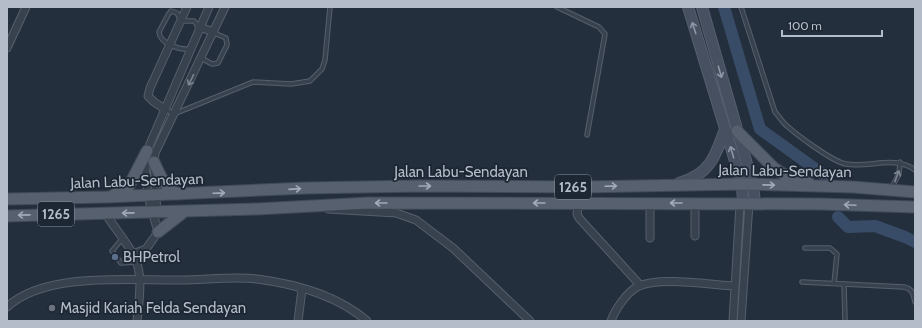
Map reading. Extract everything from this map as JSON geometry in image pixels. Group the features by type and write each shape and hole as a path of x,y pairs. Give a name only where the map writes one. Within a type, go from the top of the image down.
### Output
{"main road":[{"path":"688,7 731,130 783,174 821,186"},
{"path":"702,7 731,130 747,185 747,204"},
{"path":"673,185 690,180 708,167 731,130"},
{"path":"107,197 129,186 147,151"},
{"path":"154,162 166,186 176,193 183,194"},
{"name":"Jalan Labu-Sendayan","path":"7,199 107,197 357,187 747,185 821,186 915,192"},
{"name":"Jalan Labu-Sendayan","path":"7,216 105,213 156,219 185,211 368,203 650,203 915,207"},
{"path":"156,219 185,211"}],"street":[{"path":"7,48 26,7"},
{"path":"165,109 148,96 150,88 187,7"},
{"path":"133,254 146,249 156,219 145,162 147,151 209,7"},
{"path":"152,195 155,153 202,58 225,7"},
{"path":"200,27 214,32"},
{"path":"580,203 577,214 579,218 640,286"},
{"path":"650,203 650,238"},
{"path":"695,204 696,236"},
{"path":"733,321 735,286 747,204"},
{"path":"741,321 747,204"},
{"path":"324,205 331,210 396,213 416,220 453,248 530,321"},
{"path":"105,213 133,254 136,262 140,281 137,321"},
{"path":"7,307 42,289 66,282 96,280 140,281 256,279 320,294 346,307 367,321"},
{"path":"611,321 627,296 640,286 664,282 735,286"},
{"path":"298,321 302,289"}],"lane":[{"path":"165,109 174,114 253,82 291,84 310,81 322,69 325,60 330,7"},
{"path":"557,7 599,27 605,34 587,134"},
{"path":"741,7 775,112 786,126 834,159 846,164 900,162 915,170"},
{"path":"190,49 181,50 160,37 162,26 169,12 171,11 177,13 181,21 194,21 200,27"},
{"path":"202,58 212,64 218,63 227,45 226,38 214,32"},
{"path":"891,190 899,174 900,162"},
{"path":"122,239 112,251 121,263 136,262"},
{"path":"805,248 830,248 837,254 834,284"},
{"path":"802,282 904,287 913,292 915,302"},
{"path":"844,284 845,321"}],"waterway":[{"path":"724,7 760,129 828,178"},
{"path":"838,217 848,227 875,226 915,242"}],"place":[{"name":"BHPetrol","path":"115,257"},
{"name":"Masjid Kariah Felda Sendayan","path":"52,308"}]}
